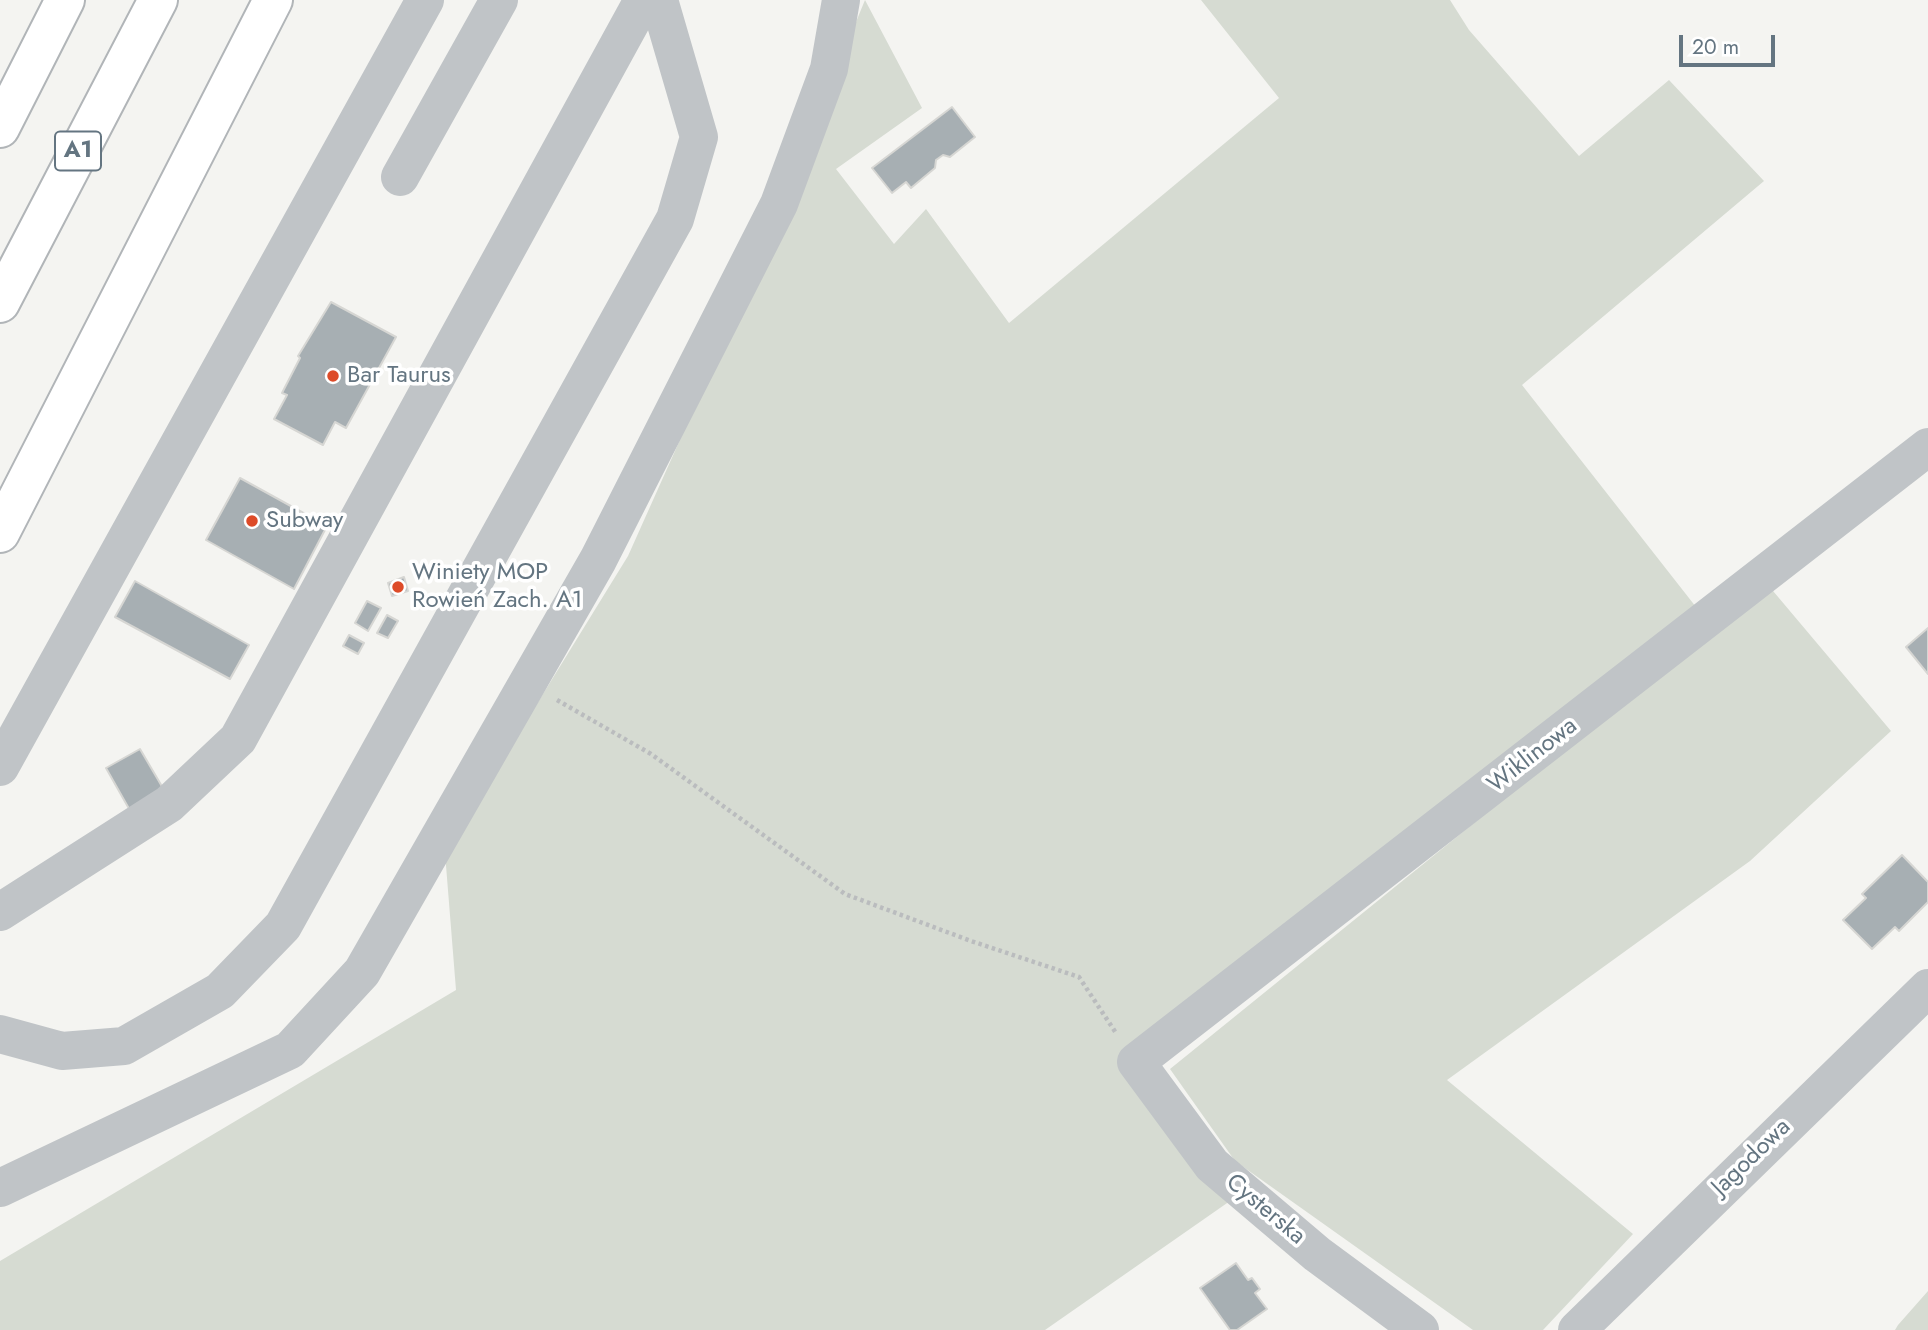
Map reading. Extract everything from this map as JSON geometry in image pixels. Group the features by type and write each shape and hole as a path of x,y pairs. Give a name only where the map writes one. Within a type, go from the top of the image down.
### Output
{"highway":[{"path":"0,128 65,0"},
{"name":"A1","path":"0,303 158,0"},
{"path":"0,533 273,0"}],"street":[{"path":"0,767 425,0"},
{"path":"400,177 499,0"},
{"path":"0,912 169,804 238,740 643,0"},
{"path":"0,1034 62,1051 124,1046 220,992 283,926 675,219 699,137 659,0"},
{"path":"0,1188 290,1050 362,972 598,561 779,204 829,69 841,0"},
{"name":"Wiklinowa","path":"1136,1062 1928,447"},
{"name":"Jagodowa","path":"1577,1330 1928,988"},
{"name":"Cysterska","path":"1136,1062 1212,1165 1317,1254 1420,1330"}],"path":[{"path":"527,684 651,754 845,894 1079,977 1136,1062"}],"shaded area":[{"path":"865,0 922,108 836,169 894,244 926,209 1009,323 1279,98 1201,0 1450,0 1469,30 1579,156 1669,80 1764,181 1522,385 1696,607 1139,1049 1230,1201 1045,1330 0,1330 0,1261 456,990 445,853 628,556 734,319"},
{"path":"1768,585 1891,731 1750,861 1447,1080 1633,1234 1543,1330 1473,1330 1235,1161 1170,1069"},
{"path":"1928,1291 1928,1330 1895,1330 1898,1325"}],"building":[{"path":"952,107 975,137 950,157 943,155 936,160 935,168 911,188 906,182 892,193 872,168"},
{"name":"Bar Taurus","path":"331,302 396,337 346,428 335,422 323,445 274,419 287,395 282,393 300,358 298,356"},
{"path":"240,478 327,526 294,589 206,540"},
{"name":"Winiety MOP Rowień Zach. A1","path":"404,577 408,591 392,596 388,583"},
{"path":"135,581 249,645 230,679 115,617"},
{"path":"367,601 381,608 368,631 355,623"},
{"path":"387,615 398,621 388,638 377,633"},
{"path":"1928,628 1928,674 1906,647"},
{"path":"349,635 364,643 358,654 343,646"},
{"path":"140,749 167,795 132,814 106,768"},
{"path":"1902,855 1928,882 1928,902 1899,931 1895,927 1872,949 1843,920 1866,898 1862,894"},
{"path":"1236,1263 1248,1280 1252,1278 1260,1289 1255,1293 1267,1309 1237,1330 1230,1330 1200,1288"}],"place":[{"name":"Bar Taurus","path":"333,376"},
{"name":"Subway","path":"252,521"},
{"name":"Winiety MOP Rowień Zach. A1","path":"398,587"}]}
